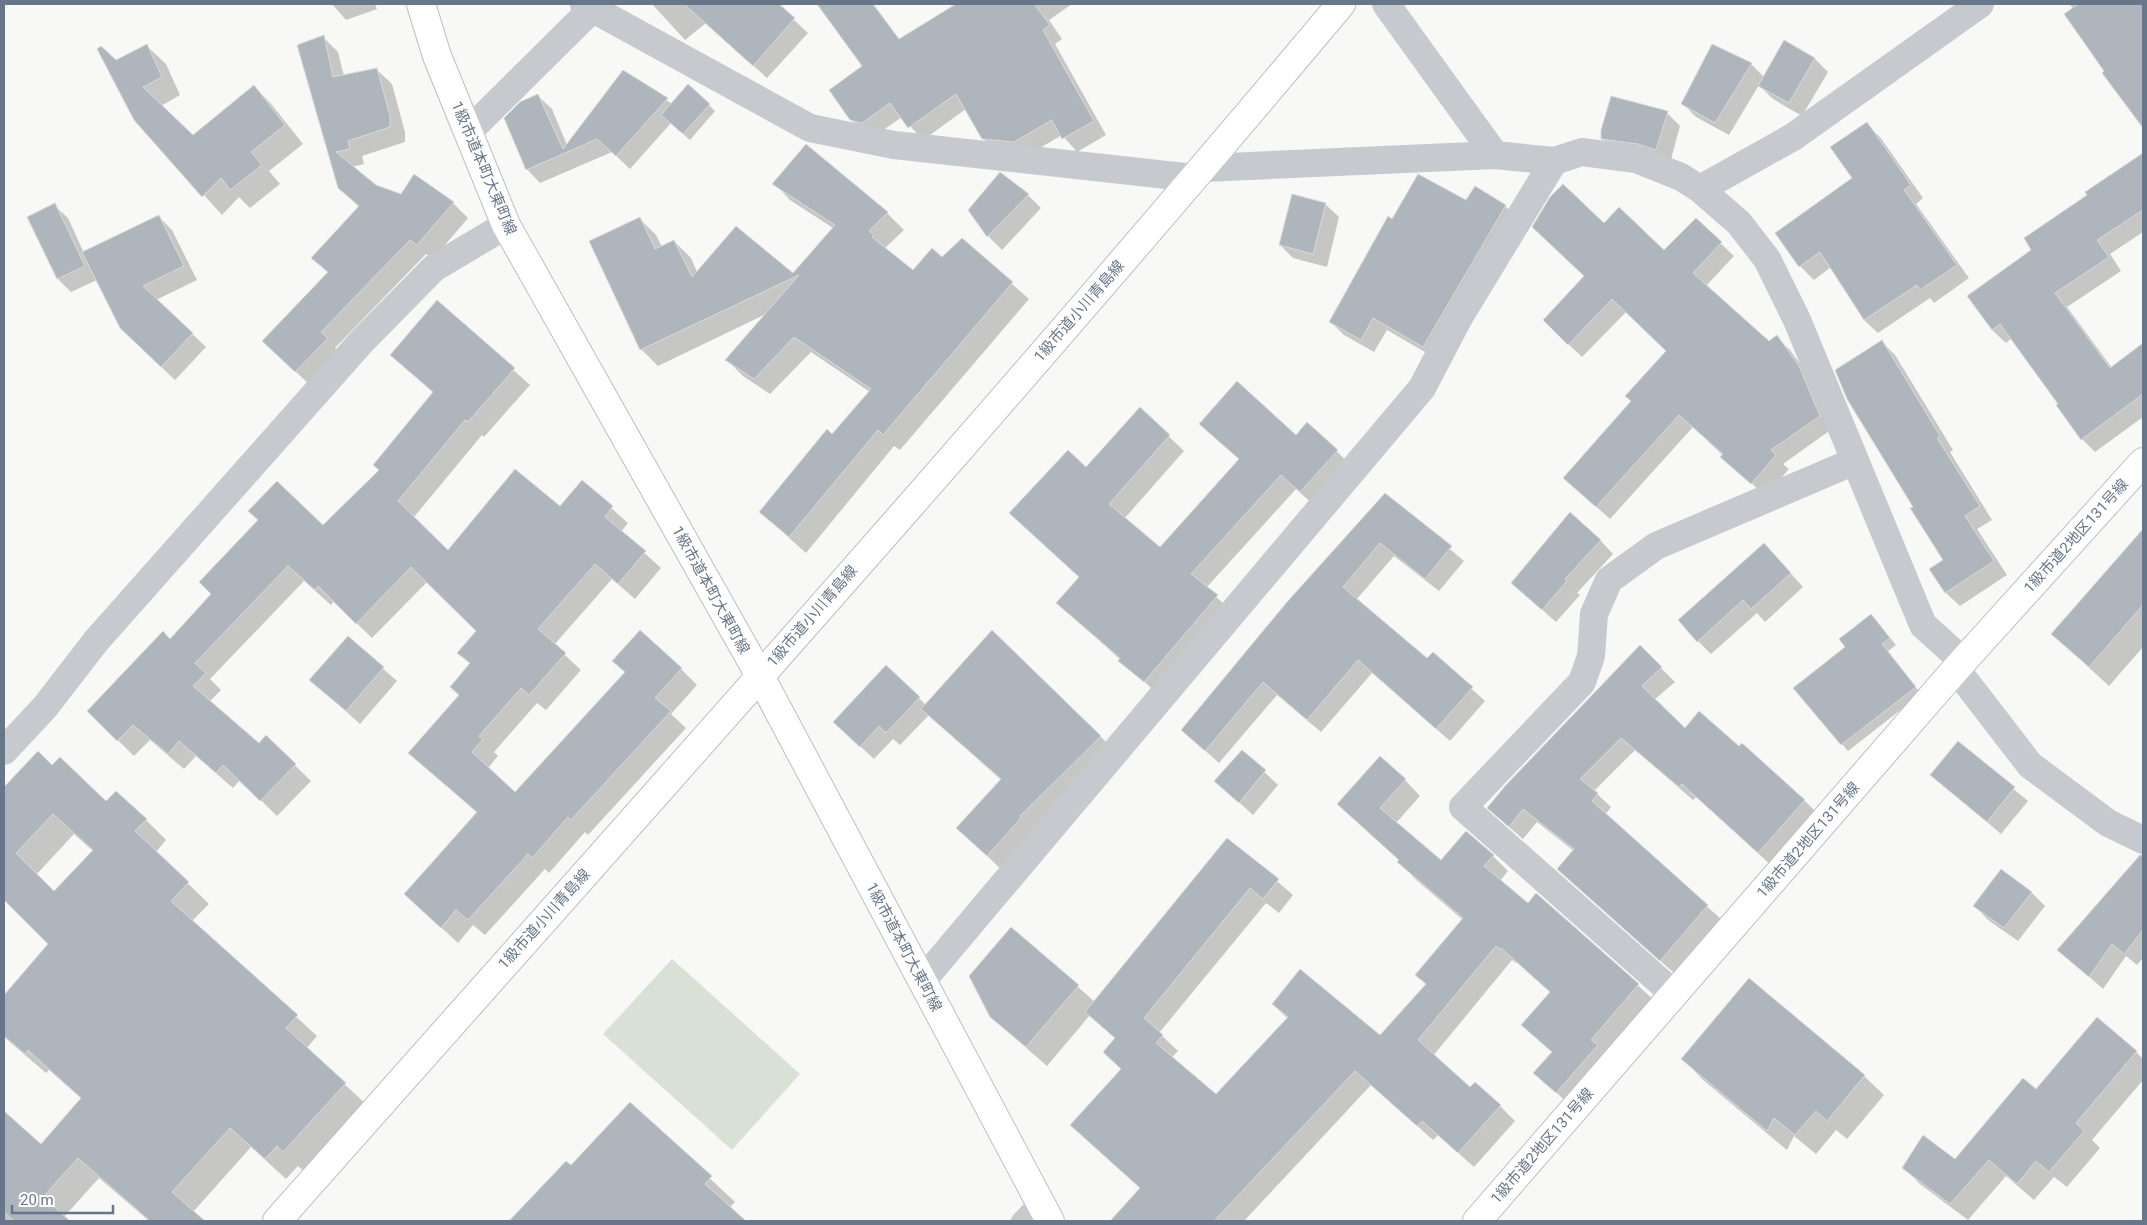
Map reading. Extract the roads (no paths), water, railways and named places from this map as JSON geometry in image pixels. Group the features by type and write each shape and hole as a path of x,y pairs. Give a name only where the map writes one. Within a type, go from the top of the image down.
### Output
{"street":[{"name":"1級市道本町大東町線","path":"421,4 437,56 506,225 760,676 1044,1211"},
{"name":"1級市道小川青島線","path":"277,1221 760,676 1199,173 1341,4"},
{"path":"1386,4 1495,155"},
{"path":"1700,189 1794,137 1980,4"},
{"path":"468,132 591,5 810,128 894,145 1199,173 1495,155 1554,161 1582,152 1636,159 1681,177 1700,189 1739,222 1767,259 1797,320 1923,625 1960,666 2030,765 2108,823 2143,840"},
{"path":"922,981 1422,388 1458,319 1554,161"},
{"path":"4,752 45,707 96,642 362,341 434,268 506,225"},
{"path":"1674,994 1463,806 1582,682 1592,656 1594,614 1609,580 1656,546 1855,461"},
{"name":"1級市道2地区131号線","path":"1476,1221 1960,666 2143,462"}],"lane":[{"path":"1020,1221 1044,1211"}]}
